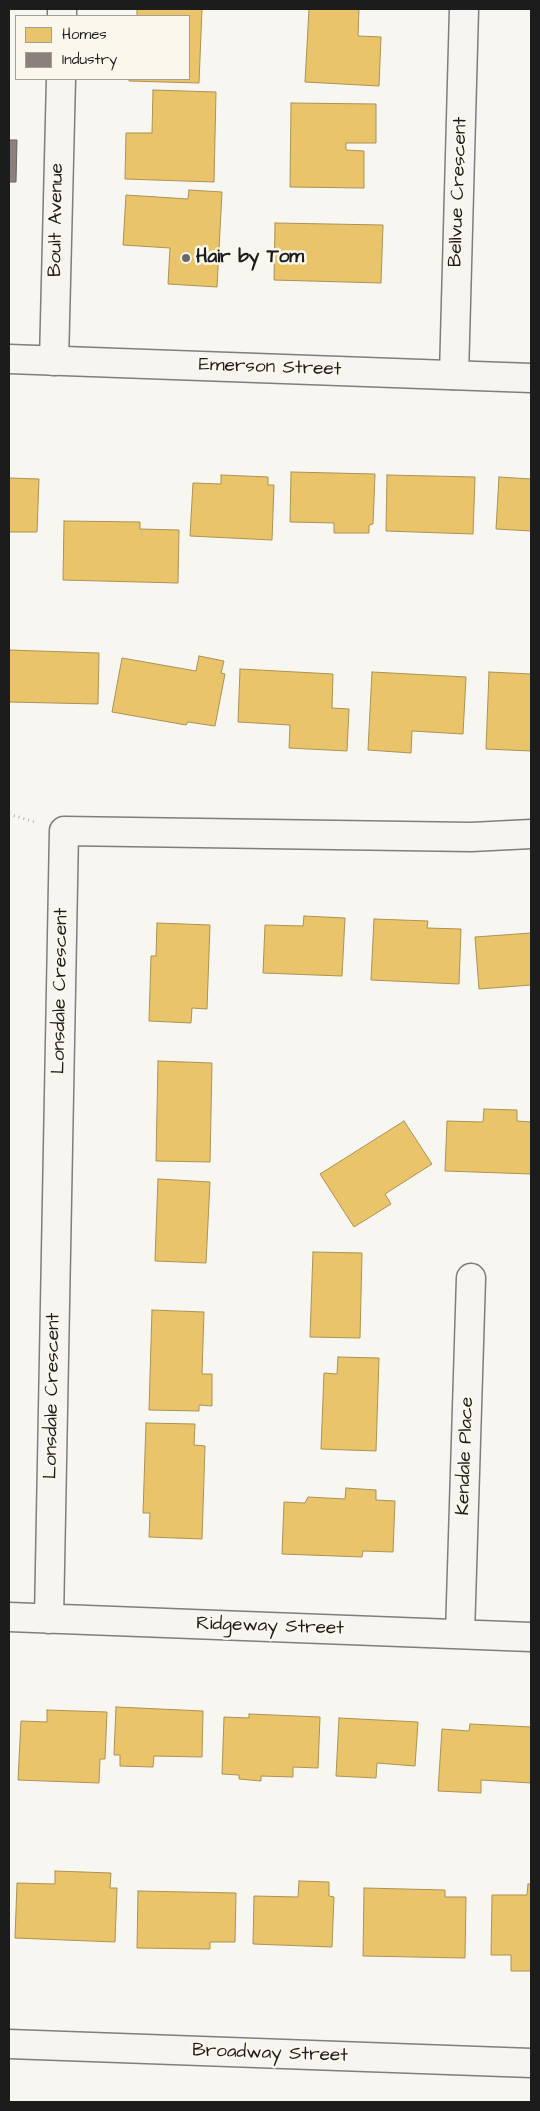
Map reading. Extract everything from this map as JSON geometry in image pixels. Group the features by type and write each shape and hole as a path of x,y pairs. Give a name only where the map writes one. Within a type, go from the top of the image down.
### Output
{"street":[{"name":"Bellvue Crescent","path":"454,375 464,9"},
{"name":"Boult Avenue","path":"54,361 61,80"},
{"name":"Emerson Street","path":"9,359 531,378"},
{"name":"Lonsdale Crescent","path":"48,1619 64,831 471,837 531,834"},
{"name":"Kendale Place","path":"460,1634 471,1278"},
{"name":"Ridgeway Street","path":"9,1618 531,1637"},
{"name":"Broadway Street","path":"9,2044 531,2063"}],"building: Homes":[{"path":"137,9 202,9 199,83 129,81 190,80 190,15 137,15"},
{"path":"309,9 359,9 358,36 381,37 379,86 305,82"},
{"path":"153,90 216,92 214,182 125,179 126,133 152,133"},
{"path":"291,103 376,104 376,143 346,143 346,150 364,151 364,188 290,187"},
{"path":"189,190 222,192 217,287 168,284 170,248 123,245 126,195 188,199"},
{"path":"275,223 383,225 381,283 274,280"},
{"path":"291,472 375,474 373,524 369,525 369,533 334,533 334,523 290,522"},
{"path":"221,475 268,477 268,485 274,485 272,540 190,536 193,483 221,484"},
{"path":"387,475 475,477 473,534 386,531"},
{"path":"499,477 531,479 531,531 496,529"},
{"path":"9,478 39,479 37,532 9,532"},
{"path":"64,521 140,522 140,529 179,530 178,583 63,580"},
{"path":"9,650 99,653 98,704 9,702"},
{"path":"199,656 224,661 221,673 225,674 215,726 188,722 186,725 112,712 122,658 196,671"},
{"path":"240,669 333,674 332,708 349,709 347,751 289,748 290,725 238,722"},
{"path":"372,672 466,677 463,734 412,731 411,753 368,750"},
{"path":"489,672 531,674 531,751 486,749"},
{"path":"304,916 345,918 342,976 263,973 265,925 303,926"},
{"path":"374,919 428,921 427,928 461,929 459,984 371,980"},
{"path":"157,923 210,925 207,1009 192,1008 191,1023 149,1021 151,956 156,956"},
{"path":"531,933 531,985 479,989 475,937"},
{"path":"158,1061 212,1063 210,1162 156,1161"},
{"path":"484,1109 517,1110 517,1121 531,1122 531,1174 445,1171 447,1121 483,1122"},
{"path":"404,1121 432,1164 385,1194 391,1204 354,1227 320,1174"},
{"path":"158,1179 210,1182 206,1263 155,1261"},
{"path":"313,1252 362,1253 360,1338 310,1337"},
{"path":"152,1310 204,1312 202,1374 212,1374 212,1406 199,1405 199,1411 149,1410"},
{"path":"338,1357 379,1358 376,1451 321,1449 324,1373 337,1374"},
{"path":"146,1423 195,1424 194,1445 205,1446 202,1539 149,1537 150,1513 143,1513"},
{"path":"346,1488 376,1490 376,1500 395,1501 393,1552 363,1551 362,1557 282,1554 284,1502 305,1503 308,1497 345,1499"},
{"path":"116,1707 203,1711 202,1757 154,1756 153,1767 120,1766 120,1755 114,1755"},
{"path":"47,1710 107,1712 105,1759 100,1759 99,1783 18,1780 21,1721 47,1722"},
{"path":"249,1714 320,1717 318,1768 293,1767 293,1777 261,1776 261,1781 239,1779 239,1775 222,1774 224,1717 249,1718"},
{"path":"339,1718 418,1722 415,1766 377,1763 376,1778 336,1776"},
{"path":"470,1724 531,1727 531,1783 481,1780 481,1793 438,1791 442,1729 469,1731"},
{"path":"55,1871 111,1873 110,1888 117,1888 115,1942 15,1938 17,1883 55,1884"},
{"path":"299,1881 329,1882 329,1896 334,1897 332,1947 253,1944 254,1896 298,1897"},
{"path":"528,1884 531,1884 531,1971 511,1971 511,1955 491,1955 492,1895 527,1895"},
{"path":"364,1888 445,1890 445,1897 466,1897 465,1958 363,1956"},
{"path":"138,1891 236,1893 235,1942 210,1942 210,1949 137,1948"}],"building: Industry":[{"path":"9,140 17,140 16,182 9,182"}],"place":[{"name":"Hair by Tom","path":"186,258"}]}
